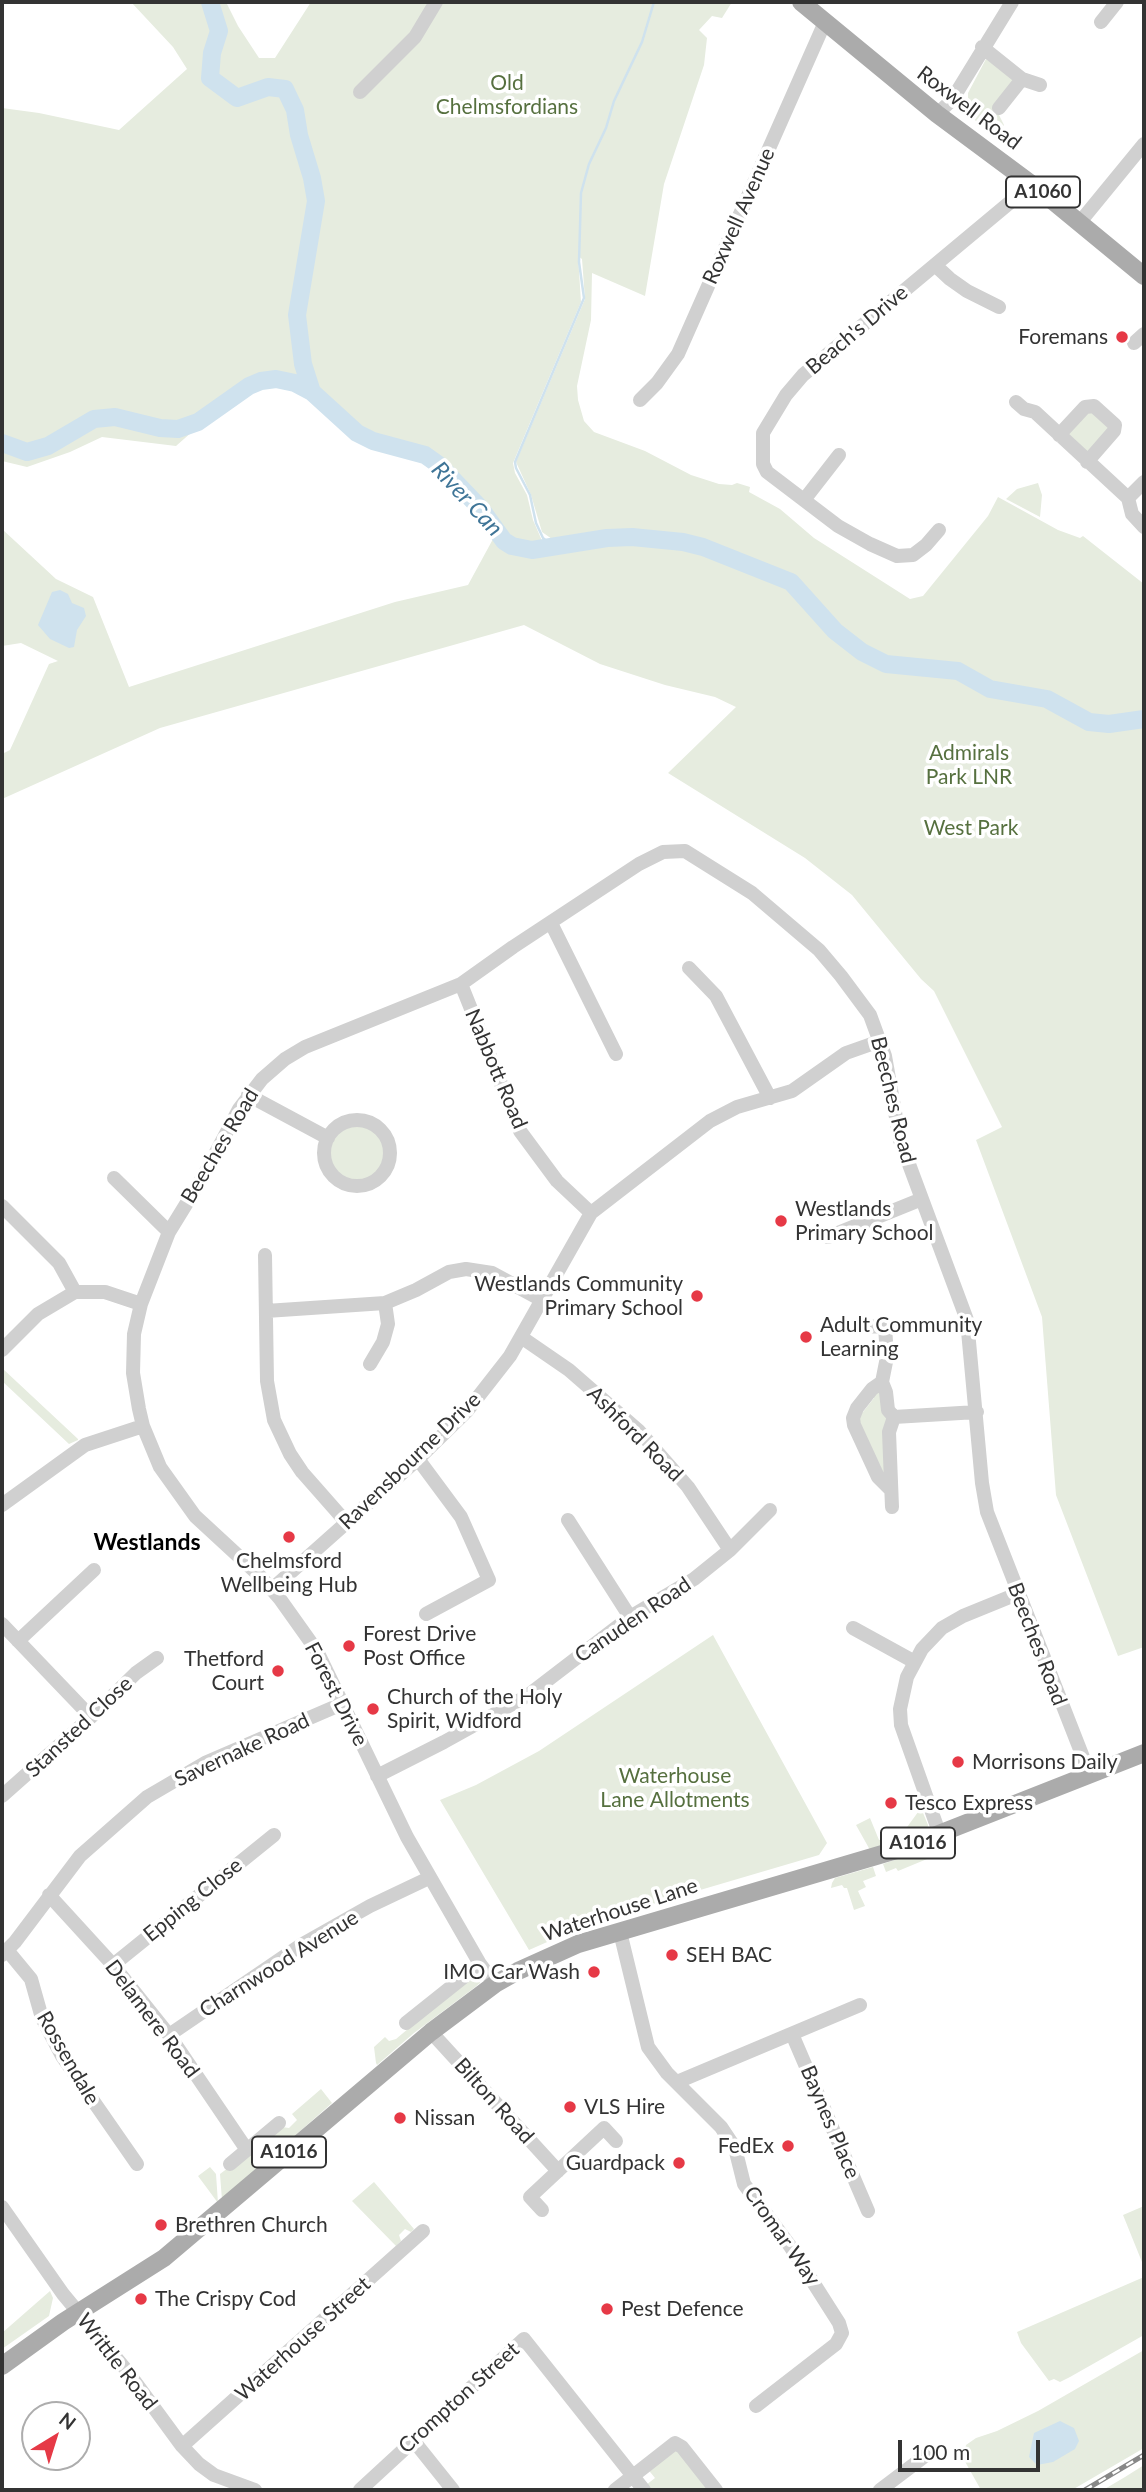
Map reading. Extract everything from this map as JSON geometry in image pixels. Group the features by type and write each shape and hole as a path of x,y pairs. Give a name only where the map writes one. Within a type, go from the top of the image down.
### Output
{"main road":[{"name":"Roxwell Road","path":"801,2 937,114 1032,184 1144,276"},
{"name":"Waterhouse Lane","path":"78,2312 164,2258 431,2032 495,1984 541,1959 578,1944 854,1864 940,1835 1144,1753"},
{"name":"A1016","path":"2,2366 78,2312"}],"street":[{"path":"360,92 415,37 436,2"},
{"path":"937,114 951,100 1012,2"},
{"path":"1101,22 1117,2"},
{"name":"Roxwell Avenue","path":"640,400 657,383 678,354 825,22"},
{"path":"982,47 1022,79 1040,85"},
{"path":"999,108 1022,79"},
{"path":"1080,222 1144,144"},
{"name":"Beach's Drive","path":"939,530 913,555 897,556 838,526 767,472 762,464 763,433 786,395 803,374 1032,184"},
{"path":"936,266 967,291 999,307"},
{"path":"1016,402 1024,410 1035,412 1128,498 1132,514 1144,527"},
{"path":"1059,435 1085,407 1094,405 1115,425 1114,431 1087,462"},
{"path":"804,500 839,455"},
{"path":"1128,498 1144,482"},
{"name":"Beeches Road","path":"169,1232 248,1096 275,1068 305,1047 461,984 639,864 663,852 685,851 752,893 819,950 870,1015 880,1041 896,1125 967,1320 987,1511 1017,1594 1090,1775"},
{"path":"551,923 616,1054"},
{"path":"689,968 716,996 770,1098"},
{"name":"Nabbott Road","path":"461,984 520,1131 557,1181 592,1213"},
{"name":"Ravensbourne Drive","path":"272,1589 418,1459 467,1411 496,1375 521,1337 592,1213 710,1121 737,1107 792,1091 846,1053 880,1041"},
{"path":"248,1096 328,1139"},
{"path":"354,1121 375,1126 388,1144 388,1166 382,1175 364,1186 343,1183 328,1169 325,1159 328,1139 334,1130 354,1121"},
{"path":"114,1178 169,1232"},
{"path":"828,1237 922,1199"},
{"path":"2,1206 59,1263 75,1292"},
{"name":"Forest Drive","path":"169,1232 141,1304 134,1334 133,1373 143,1426 160,1468 182,1501 205,1527 272,1589 317,1651 429,1878 480,1964 495,1984"},
{"path":"265,1255 267,1381 274,1420 302,1472 346,1522"},
{"path":"266,1311 385,1303 449,1272 466,1269 492,1273 542,1300"},
{"path":"2,1350 38,1314 75,1292 105,1292 141,1304"},
{"path":"370,1364 376,1342 388,1324 385,1303"},
{"path":"862,1327 885,1326 887,1357 882,1382 888,1410 894,1417"},
{"name":"Ashford Road","path":"521,1337 569,1370 639,1431 688,1487 730,1550"},
{"path":"882,1382 872,1389 857,1408 853,1418 878,1477 890,1489"},
{"path":"894,1417 977,1412"},
{"path":"892,1507 888,1432 894,1417"},
{"path":"2,1505 85,1445 96,1439 143,1426"},
{"path":"418,1459 461,1517 493,1586 426,1614"},
{"name":"Canuden Road","path":"377,1776 527,1696 630,1617 694,1579 730,1550 770,1510"},
{"path":"568,1520 630,1617"},
{"path":"18,1641 94,1570"},
{"path":"940,1835 901,1726 903,1690 913,1661 931,1637 952,1622 1017,1594"},
{"path":"2,1624 91,1717"},
{"path":"853,1628 913,1661"},
{"name":"Stansted Close","path":"2,1797 136,1674 157,1658"},
{"name":"Savernake Road","path":"8,1949 80,1856 147,1797 205,1763 344,1703"},
{"name":"Epping Close","path":"113,1965 274,1835"},
{"name":"Charnwood Avenue","path":"169,2035 302,1945 370,1906 429,1878"},
{"name":"Delamere Road","path":"49,1895 113,1965 169,2035 247,2150"},
{"name":"Cromar Way","path":"620,1931 632,1973 644,2038 656,2060 721,2127 735,2148 744,2184 790,2246 839,2323 842,2333 836,2344 756,2406"},
{"name":"Rossendale","path":"8,1949 31,1979 42,2018 62,2056 137,2164"},
{"path":"406,2024 480,1964"},
{"path":"677,2082 860,2005"},
{"name":"Bilton Road","path":"431,2032 558,2171"},
{"name":"Baynes Place","path":"792,2034 868,2211"},
{"path":"230,2164 279,2123"},
{"path":"542,2210 530,2197 604,2128 616,2141"},
{"name":"Writtle Road","path":"2,2207 78,2312 127,2371 182,2446 214,2475 255,2490"},
{"name":"Waterhouse Street","path":"182,2446 423,2231"},
{"name":"Crompton Street","path":"363,2487 523,2339 633,2476"},
{"path":"413,2440 453,2490"},
{"path":"615,2490 675,2443 682,2447 716,2490"},
{"path":"880,2490 925,2456"},
{"path":"633,2476 644,2490"}],"green space":[{"path":"131,2 226,2 259,58 275,58 311,2 732,2 722,18 712,16 699,30 707,38 704,65 664,184 645,296 592,273 591,320 577,386 584,421 594,432 645,451 691,475 719,484 737,483 750,487 749,492 780,509 814,538 910,599 923,596 988,516 998,497 1058,530 1080,538 1083,536 1144,584 1144,1647 1118,1656 1056,1495 1042,1317 976,1140 1002,1127 934,991 852,895 805,858 668,773 736,707 715,697 665,685 600,664 524,625 160,728 2,799 2,754 10,750 49,664 58,661 21,643 2,646 2,529 56,579 93,597 129,687 395,602 468,585 493,539 476,511 440,473 418,459 393,454 357,439 295,387 263,385 252,388 201,424 176,446 102,437 27,467 2,461 2,108 119,130 187,69 173,47","holes":["578,256 582,259 585,299 516,462 531,495 542,532 552,539 553,550 530,556 514,554 499,546 494,539 503,530 518,543 543,543 513,463 581,302"]},
{"path":"986,59 1016,80 996,109 1004,125 995,135 968,115 968,93"},
{"path":"1091,408 1111,427 1088,452 1068,439 1068,432"},
{"path":"1038,483 1042,495 1040,517 1006,499 1017,489"},
{"path":"351,1125 363,1125 373,1129 381,1137 385,1153 381,1169 373,1177 363,1181 351,1181 341,1177 333,1169 329,1159 329,1147 333,1137 341,1129"},
{"path":"2,1368 78,1440 69,1444 2,1381"},
{"path":"880,1392 887,1413 886,1474 880,1473 881,1467 865,1437 861,1436 859,1413 863,1412 874,1398 873,1394"},
{"name":"Waterhouse Lane Allotments","path":"713,1635 827,1843 819,1855 595,1921 529,1950 440,1800 476,1785 539,1751"},
{"path":"921,1808 928,1825 927,1831 906,1839 902,1834"},
{"path":"870,1818 879,1840 890,1837 889,1844 870,1850 856,1825"},
{"path":"943,1843 948,1846 944,1852 898,1871 896,1868 886,1872 883,1864"},
{"path":"873,1867 876,1876 863,1881 866,1887 858,1891 865,1906 854,1910 847,1888 842,1885 831,1888 832,1883 835,1878"},
{"path":"478,1974 480,1983 377,2065 374,2047 385,2037 389,2041 396,2039"},
{"path":"321,2089 332,2103 222,2200 220,2174 282,2127 289,2128 297,2120 292,2114"},
{"path":"210,2167 216,2174 218,2203 198,2176"},
{"path":"374,2182 414,2229 411,2232 405,2229 399,2235 401,2241 396,2246 352,2201"},
{"path":"1144,2206 1144,2267 1123,2215"},
{"path":"1144,2277 1144,2335 1060,2382 1054,2379 1049,2381 1021,2343 1017,2332"},
{"path":"50,2291 53,2298 49,2316 2,2349 2,2333"},
{"path":"1144,2350 1144,2448 1072,2490 981,2490 963,2458 966,2445 1038,2411"},
{"path":"669,2449 681,2451 711,2490 650,2490 646,2485 655,2478 646,2467"},
{"path":"1144,2465 1144,2490 1103,2490 1125,2477"}],"water":[{"path":"60,590 68,594 72,603 84,608 86,616 77,630 74,647 69,648 50,639 38,625 52,592"},
{"path":"1060,2421 1074,2428 1079,2441 1075,2449 1053,2462 1037,2465 1029,2457 1034,2433"}],"waterway":[{"name":"River Can","path":"210,2 219,31 212,53 210,78 237,98 268,87 285,89 295,110 316,201 297,315 303,364 312,392 357,433 373,441 425,455 439,465 481,509 504,541 512,546 532,550 607,538 632,537 683,542 703,547 791,582 835,631 862,652 886,664 958,671 990,689 1047,699 1089,722 1109,724 1144,719"},
{"path":"552,546 543,538 536,523 530,495 515,462 584,298 579,262 581,193 589,164 606,128 614,101 642,42 654,2"},
{"path":"2,443 27,452 48,446 94,419 115,417 160,428 178,429 198,422 249,386 261,381 276,379 295,383 312,392"}],"railway":[{"path":"1085,2490 1144,2455"}],"place":[{"name":"Foremans","path":"1122,337"},
{"name":"Westlands Primary School","path":"781,1221"},
{"name":"Westlands Community Primary School","path":"697,1296"},
{"name":"Adult Community Learning","path":"806,1337"},
{"name":"Chelmsford Wellbeing Hub","path":"289,1537"},
{"name":"Forest Drive Post Office","path":"349,1646"},
{"name":"Thetford Court","path":"278,1671"},
{"name":"Church of the Holy Spirit, Widford","path":"373,1709"},
{"name":"Morrisons Daily","path":"958,1762"},
{"name":"Tesco Express","path":"891,1803"},
{"name":"SEH BAC","path":"672,1955"},
{"name":"IMO Car Wash","path":"594,1972"},
{"name":"VLS Hire","path":"570,2107"},
{"name":"Nissan","path":"400,2118"},
{"name":"FedEx","path":"788,2146"},
{"name":"Guardpack","path":"679,2163"},
{"name":"Brethren Church","path":"161,2225"},
{"name":"The Crispy Cod","path":"141,2299"},
{"name":"Pest Defence","path":"607,2309"}],"district":[{"name":"Westlands","path":"147,1543"}],"park label":[{"name":"Old Chelmsfordians","path":"507,95"},
{"name":"Admirals Park LNR","path":"969,765"},
{"name":"West Park","path":"971,828"}]}
